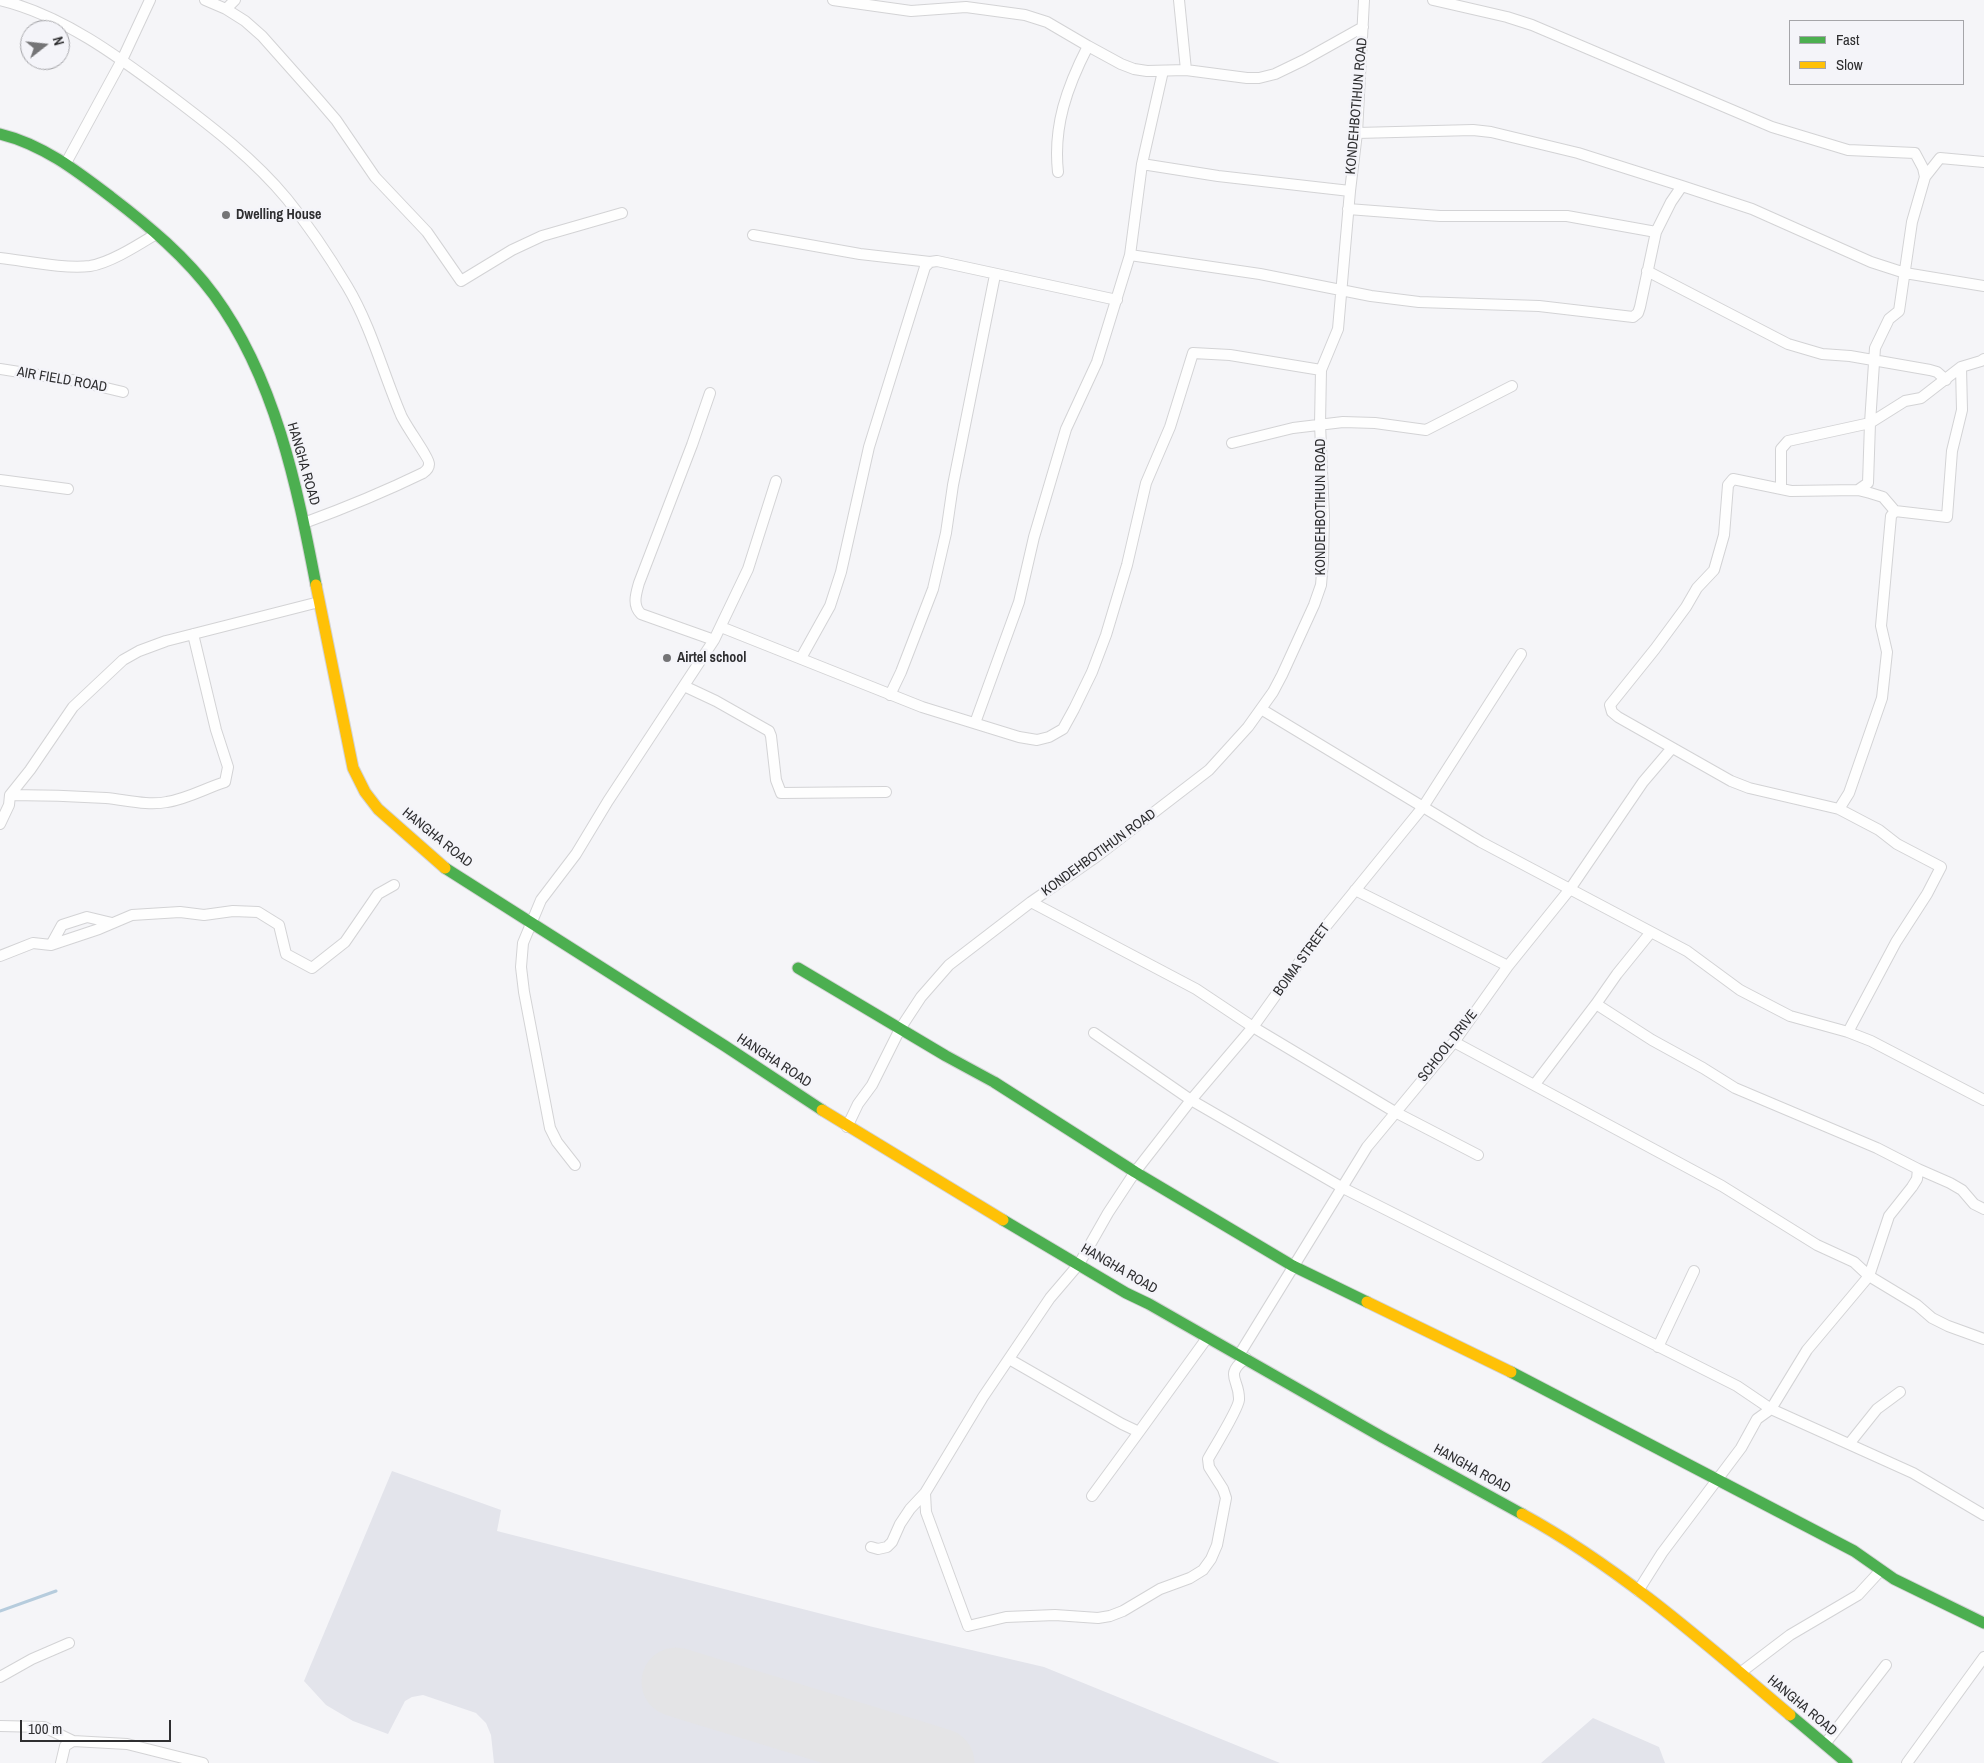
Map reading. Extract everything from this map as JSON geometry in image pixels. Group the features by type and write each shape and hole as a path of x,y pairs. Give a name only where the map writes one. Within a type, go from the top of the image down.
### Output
{"main road":[{"name":"HANGHA ROAD","path":"0,134 30,145 66,163 156,234 202,281 225,312 247,349 289,460 304,522 353,768 365,792 378,809 445,868 532,922 848,1127 1079,1264 1382,1437 1526,1516 1586,1554 1638,1591 1740,1673 1846,1763"},
{"path":"798,968 1002,1087 1135,1172 1293,1266 1520,1377 1854,1551 1894,1579 1984,1623"}],"street":[{"path":"1,0 43,16 122,60 218,131 252,162 291,205 314,234 348,288 378,354 402,419 414,440 427,456 429,463 427,470 423,473 357,503 304,522"},
{"path":"66,163 122,60 150,0"},
{"path":"205,0 226,9 245,21 262,36 336,120 375,177 427,232 461,281 512,250 542,236 622,213"},
{"path":"226,9 235,0"},
{"path":"833,0 885,4 911,11 966,7 1025,14 1047,22 1121,64 1134,69 1164,72 1186,70 1247,78 1259,78 1275,74 1363,26"},
{"path":"1179,0 1186,70"},
{"name":"KONDEHBOTIHUN ROAD","path":"848,1127 858,1104 872,1085 900,1029 921,997 950,965 1030,902 1096,857 1209,770 1232,746 1273,692 1282,675 1314,605 1321,585 1324,561 1320,424 1321,370 1338,329 1340,290 1357,133 1364,0"},
{"path":"1433,0 1508,17 1532,25 1772,127 1848,150 1915,153 1924,168 1925,178"},
{"path":"1058,172 1056,147 1061,113 1068,89 1088,46"},
{"path":"975,724 1018,602 1034,538 1066,429 1097,362 1117,300 1130,255 1142,164 1164,72"},
{"path":"1357,133 1473,130 1491,132 1578,154 1752,209 1855,255 1905,274 1984,286"},
{"path":"1858,490 1868,483 1875,348 1890,319 1899,311 1912,222 1925,178 1940,158 1984,162"},
{"path":"1142,164 1200,174 1350,190"},
{"path":"1130,255 1260,274 1371,296 1419,302 1539,306 1633,317 1638,313 1640,307 1656,232 1671,202 1682,186"},
{"path":"1348,209 1440,216 1567,216 1656,232"},
{"path":"0,258 91,266 156,234"},
{"path":"753,235 860,254 930,262 937,261 1117,300"},
{"path":"801,658 830,606 841,572 869,448 925,267 930,262"},
{"path":"1647,271 1788,344 1822,354 1875,360 1937,372 1946,380"},
{"path":"890,695 901,672 933,589 946,533 953,485 995,275"},
{"path":"721,627 890,695 975,724 1019,737 1037,740 1049,737 1063,729 1092,672 1106,635 1127,565 1146,483 1170,428 1193,353 1230,355 1321,370"},
{"path":"1781,489 1782,450 1788,441 1870,423 1905,400 1920,398 1961,367 1984,359"},
{"path":"1848,1032 1896,942 1927,894 1941,867 1897,844 1879,830 1839,809 1749,788 1731,781 1618,717 1612,712 1610,705 1655,649 1686,607 1697,588 1714,570 1724,535 1728,485 1732,479 1781,489 1813,492 1858,490 1877,494 1895,511 1947,517 1952,451 1962,410 1961,367"},
{"name":"AIR FIELD ROAD","path":"0,369 77,381 123,392"},
{"path":"1232,444 1266,434 1320,424 1343,422 1375,423 1426,430 1512,386"},
{"path":"710,393 639,583 635,602 636,609 640,614 714,640"},
{"path":"0,480 68,489"},
{"path":"576,1165 557,1142 550,1128 524,992 521,968 522,943 541,900 576,854 608,801 714,640 748,569 776,481"},
{"path":"1839,809 1848,793 1882,698 1887,652 1881,626 1882,602 1891,516 1895,511"},
{"path":"0,824 9,805 10,795 30,770 73,707 123,660 139,651 166,641 319,602"},
{"path":"10,795 131,800 152,804 183,798 225,782 228,767 216,730 193,634"},
{"name":"BOIMA STREET","path":"870,1548 887,1547 892,1542 910,1509 925,1493 978,1405 1050,1298 1079,1264 1108,1213 1135,1172 1192,1100 1253,1028 1318,936 1423,807 1521,654"},
{"path":"684,686 716,701 768,731 771,736 776,780 781,793 886,792"},
{"path":"1260,709 1481,842 1687,951 1740,990 1790,1016 1848,1032 1915,1062 1984,1100"},
{"name":"SCHOOL DRIVE","path":"925,1493 926,1512 968,1626 1006,1618 1067,1615 1098,1618 1123,1611 1160,1589 1190,1578 1203,1570 1211,1559 1216,1546 1226,1498 1223,1489 1209,1467 1208,1458 1238,1403 1234,1372 1237,1365 1293,1266 1367,1147 1454,1042 1508,966 1570,889 1643,782 1672,748"},
{"path":"0,956 33,943 51,945 132,915 180,912 204,915 233,911 258,912 279,925 286,954 312,968 345,942 378,894 394,885"},
{"path":"1355,890 1508,966"},
{"path":"1030,902 1196,989 1253,1028 1395,1112 1478,1155"},
{"path":"51,945 62,925 87,917 112,923"},
{"path":"1535,1084 1617,974 1651,932"},
{"path":"1596,1004 1652,1040 1735,1088 1877,1148 1950,1183 1962,1190 1974,1204 1984,1209"},
{"path":"1094,1033 1192,1100 1343,1188 1737,1386 1771,1409 1913,1473 1984,1515"},
{"path":"1454,1042 1722,1186 1817,1245 1854,1262 1869,1276 1916,1305 1932,1318 1984,1339"},
{"path":"1638,1591 1662,1553 1741,1448 1757,1419 1771,1409 1807,1350 1869,1276 1890,1216 1917,1179 1918,1169"},
{"path":"1658,1347 1694,1272"},
{"path":"1092,1496 1207,1338"},
{"path":"1009,1359 1139,1432"},
{"path":"1848,1444 1876,1409 1900,1392"},
{"path":"1740,1673 1790,1635 1858,1595 1881,1570"},
{"path":"0,1677 32,1659 69,1643"},
{"path":"1907,1763 1984,1657"},
{"path":"1824,1744 1886,1665"},
{"path":"0,1726 44,1727 72,1741 127,1744 203,1763"},
{"path":"61,1763 65,1746 72,1741"}],"shaded area":[{"path":"392,1471 501,1510 497,1531 873,1627 1044,1667 1280,1763 494,1763 491,1735 486,1723 476,1713 423,1695 412,1697 405,1701 388,1734 353,1721 326,1705 304,1681"},
{"path":"1593,1718 1659,1747 1665,1763 1541,1763"}],"waterway":[{"path":"0,1611 56,1591"}],"runway":[{"path":"676,1682 940,1763"}],"traffic: fast":[{"path":"0,134 45,151 98,187 166,243 214,295 235,327 253,361 268,397 281,434 301,510 316,585"},
{"path":"445,868 822,1110"},
{"path":"798,968 946,1056 994,1082 1135,1172 1293,1266 1367,1302"},
{"path":"1003,1220 1126,1293 1149,1304 1382,1437 1522,1514"},
{"path":"1511,1372 1854,1551 1894,1579 1984,1623"},
{"path":"1790,1715 1847,1763"}],"traffic: slow":[{"path":"316,585 353,768 365,792 378,809 445,868"},
{"path":"822,1110 1003,1220"},
{"path":"1367,1302 1511,1372"},
{"path":"1522,1514 1558,1535 1627,1582 1790,1715"}],"place":[{"name":"Dwelling House","path":"226,215"},
{"name":"Airtel school","path":"667,658"}]}
